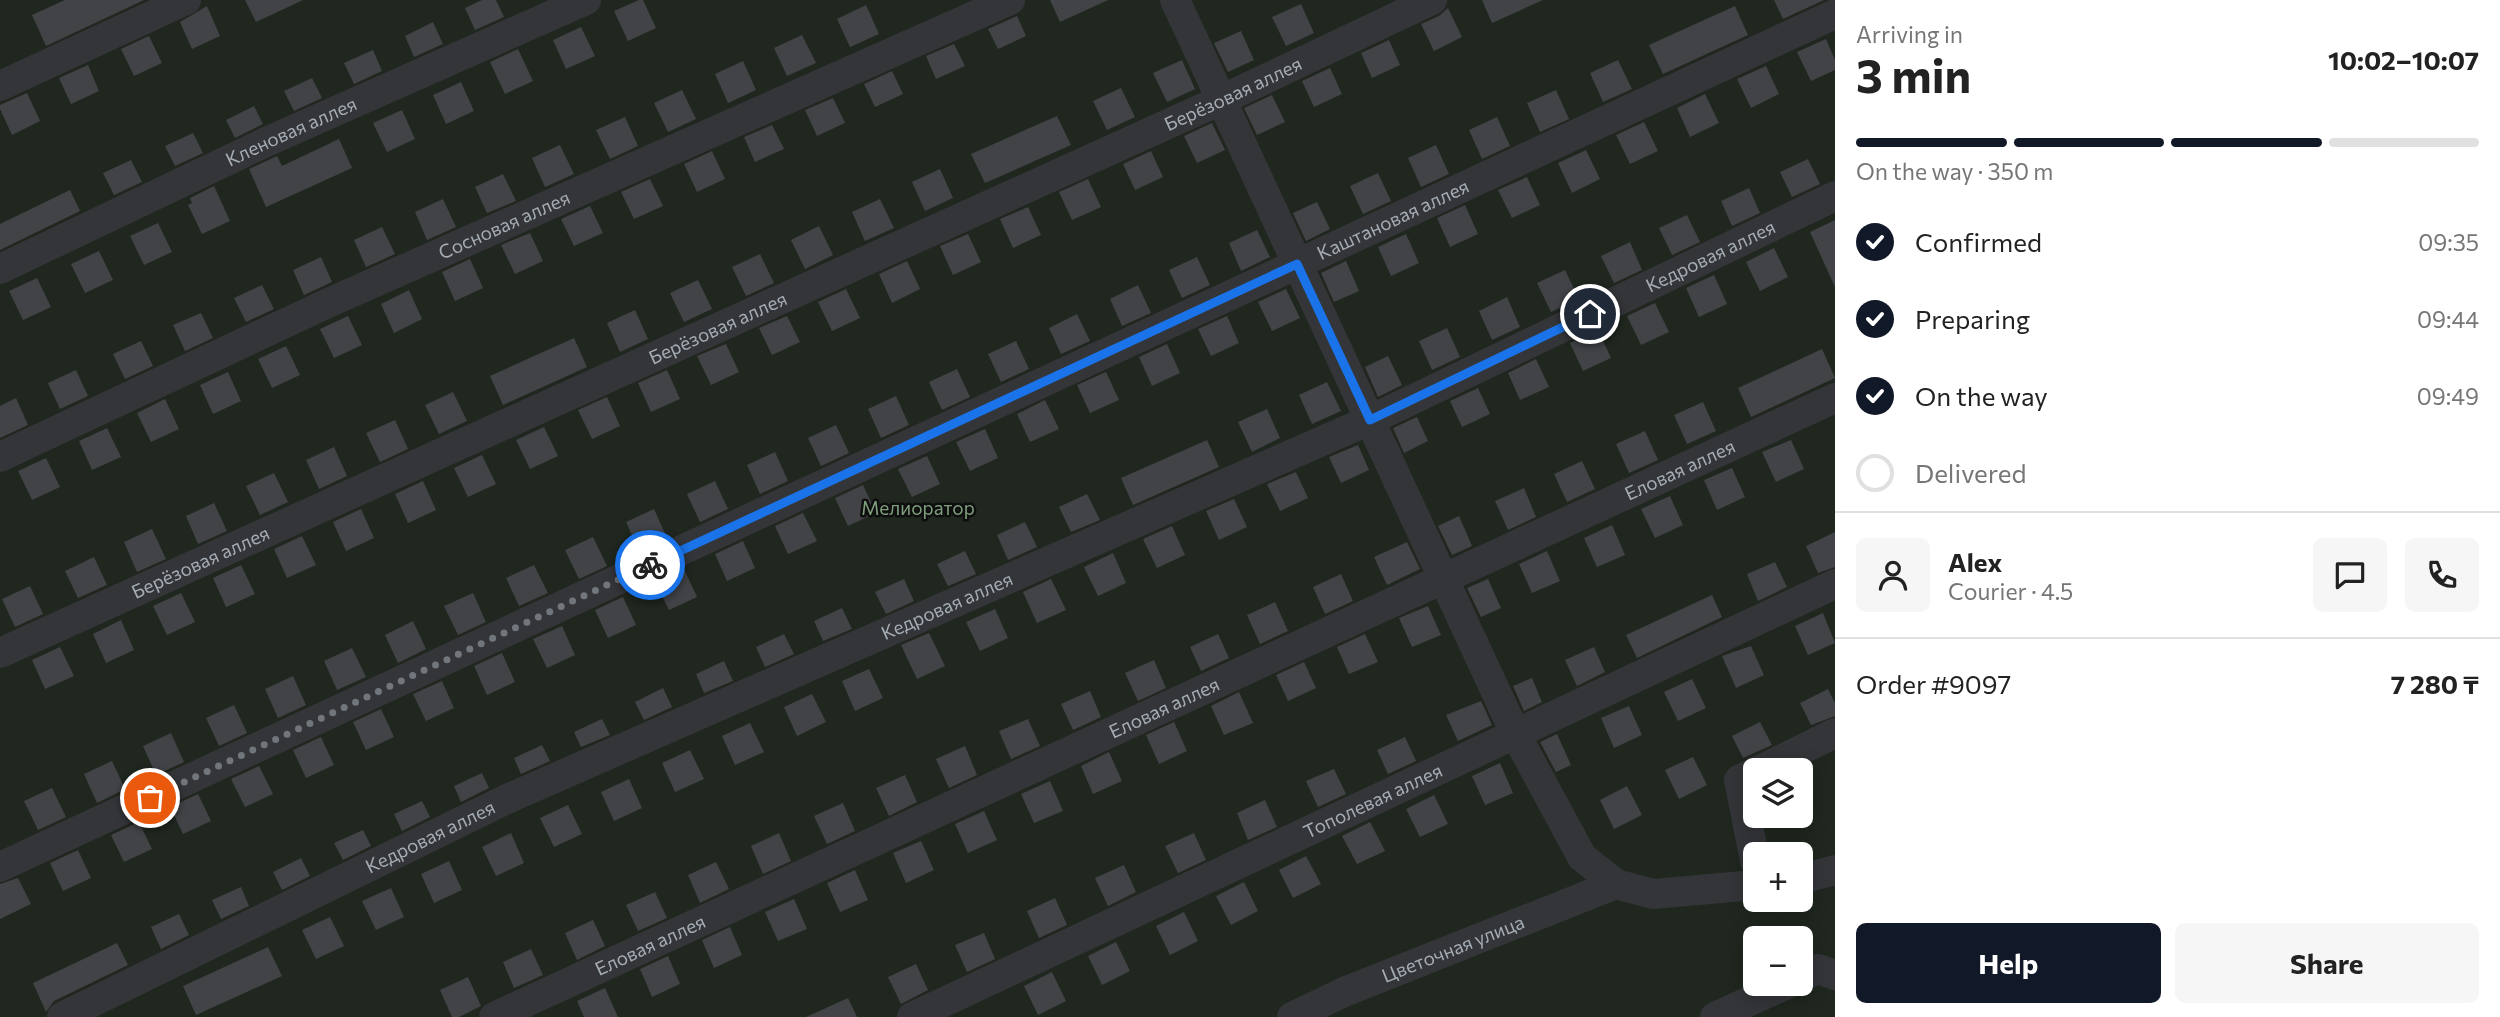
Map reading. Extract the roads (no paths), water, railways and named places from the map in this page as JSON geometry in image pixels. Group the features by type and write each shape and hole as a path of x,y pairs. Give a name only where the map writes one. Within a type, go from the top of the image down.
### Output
{"street":[{"path":"0,86 186,0"},
{"name":"Кленовая аллея","path":"0,269 266,142 586,0"},
{"name":"Сосновая аллея","path":"0,457 326,304 1010,0"},
{"path":"1175,0 1515,733 1582,857 1616,884 1653,894 1743,886"},
{"name":"Берёзовая аллея","path":"0,653 1221,100 1432,0"},
{"name":"Каштановая аллея","path":"0,867 1835,14"},
{"name":"Кедровая аллея","path":"62,1017 507,799 1370,420 1835,196"},
{"name":"Еловая аллея","path":"494,1017 1835,398"},
{"name":"Тополевая аллея","path":"912,1017 1835,584"},
{"path":"1784,758 1835,733"},
{"path":"1743,778 1739,780 1743,800"},
{"path":"1813,876 1835,870"},
{"name":"Цветочная улица","path":"1292,1017 1344,992 1616,884"},
{"path":"1813,971 1818,969 1835,975"},
{"path":"1715,1017 1761,996"}],"park label":[{"name":"Мелиоратор","path":"918,508"}]}
